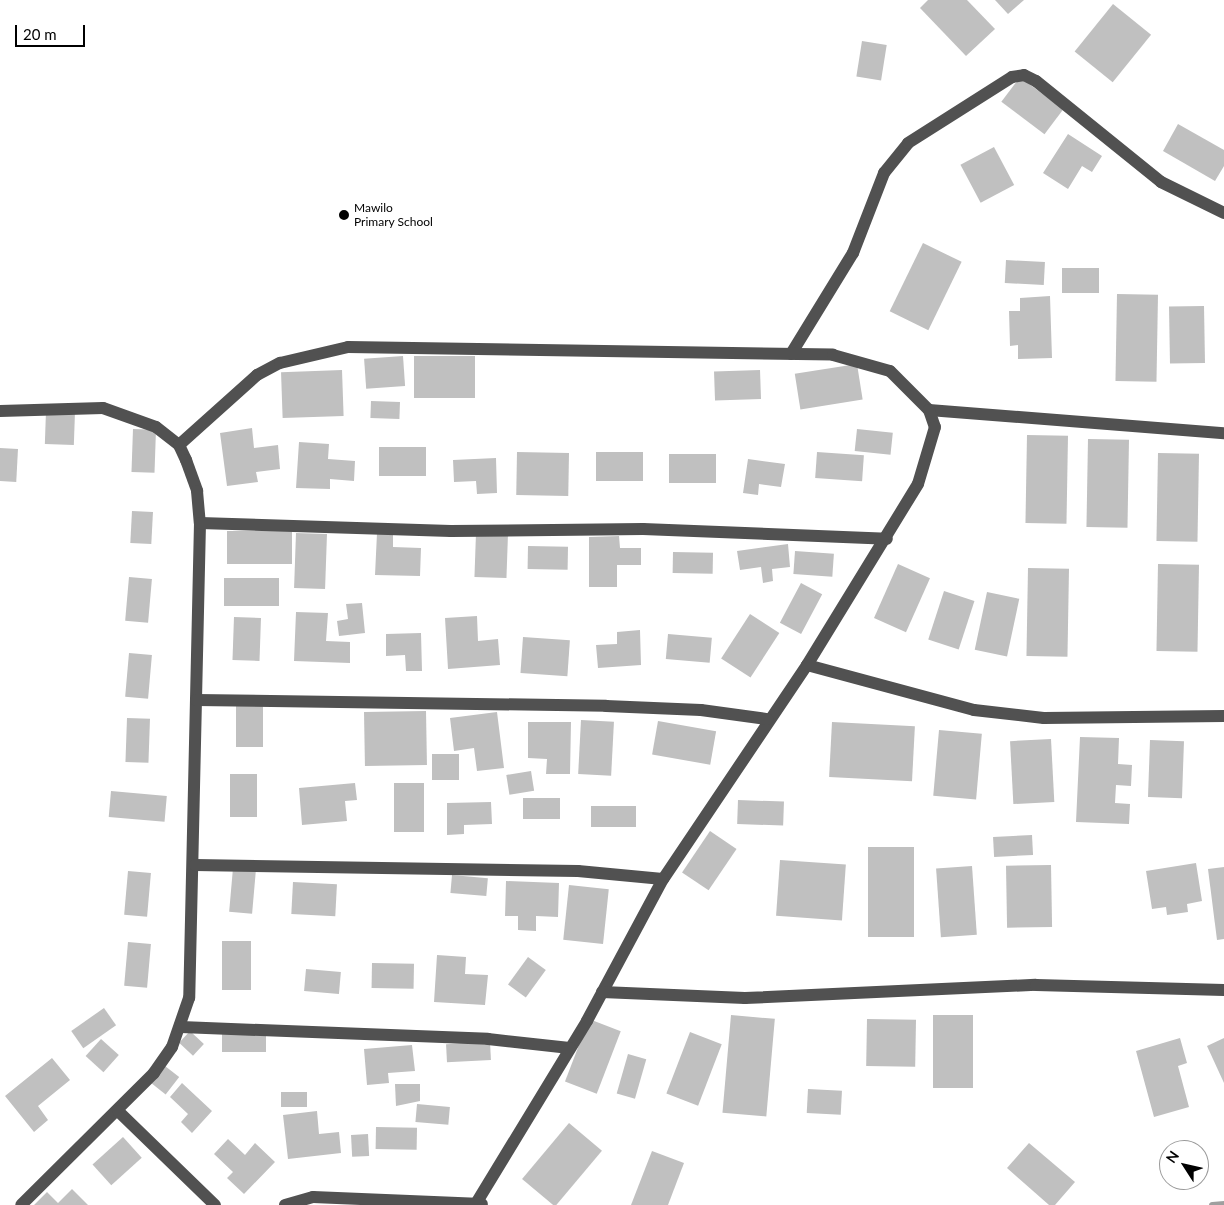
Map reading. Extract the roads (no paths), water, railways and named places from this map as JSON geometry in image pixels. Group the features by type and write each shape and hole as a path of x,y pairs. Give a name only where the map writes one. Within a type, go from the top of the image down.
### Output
{"street":[{"path":"791,354 853,253 884,173 902,150 1012,77 1024,75 1036,81 1161,182 1224,213"},
{"path":"179,445 257,375 280,363 348,346 833,355 890,371 929,410 935,427 930,453 918,484 887,539 807,666 767,719 663,878 602,992 479,1204 313,1196 285,1205"},
{"path":"0,411 103,408 156,427 179,445 197,491 200,523 195,865 189,998 181,1028 154,1073 118,1112 21,1205"},
{"path":"929,410 1224,433"},
{"path":"200,523 451,531 643,529 887,539"},
{"path":"807,666 983,711 1044,718 1224,716"},
{"path":"196,700 596,705 701,710 767,719"},
{"path":"195,865 578,871 663,878"},
{"path":"602,992 745,998 1036,985 1224,990"},
{"path":"181,1028 470,1038 570,1048"},
{"path":"118,1112 215,1205"}],"waterway":[{"path":"1212,1205 1224,1204"}],"place":[{"name":"Mawilo Primary School","path":"344,215"}]}
